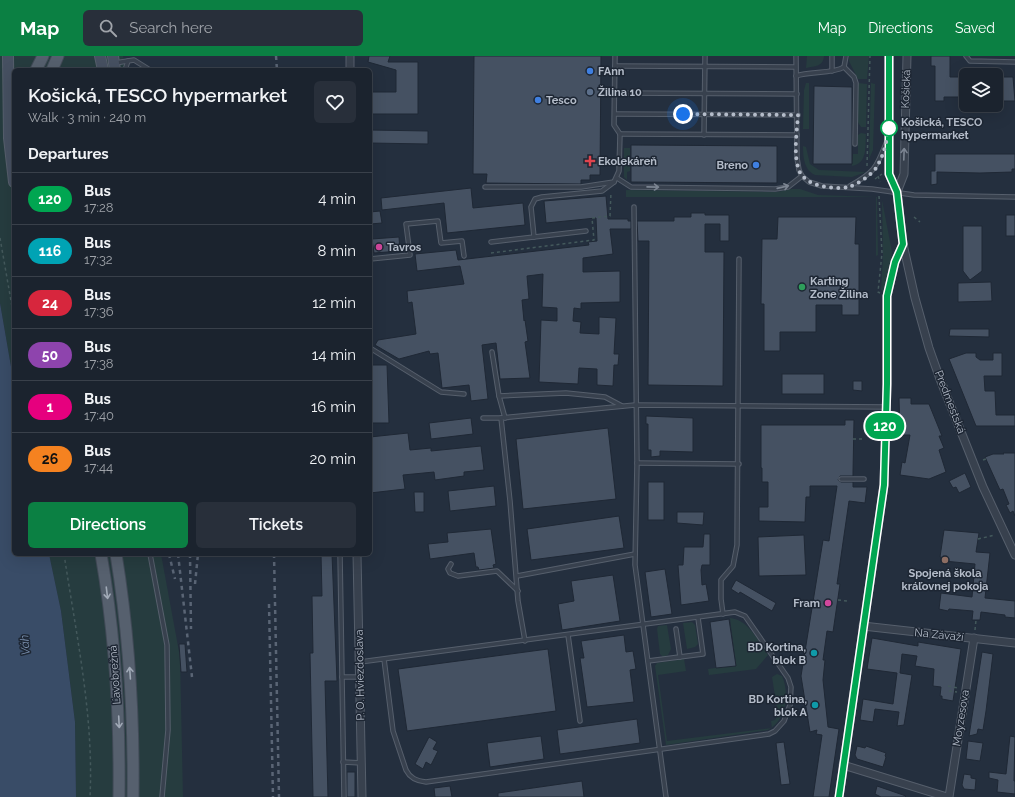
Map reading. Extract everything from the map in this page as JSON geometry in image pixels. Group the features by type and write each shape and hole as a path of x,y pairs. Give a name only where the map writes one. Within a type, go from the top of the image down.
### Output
{"main road":[{"path":"8,56 9,138 12,164"},
{"path":"37,68 43,56"},
{"path":"53,68 58,56"},
{"path":"100,56 103,68"},
{"name":"Ľavobrežná","path":"101,556 110,616 117,688 119,797"},
{"name":"Ľavobrežná","path":"116,556 128,651 132,722 133,797"}],"street":[{"path":"350,56 350,68"},
{"name":"Košická","path":"889,56 889,174 897,192 903,244"},
{"name":"Košická","path":"897,192 904,174 907,56"},
{"path":"838,797 882,498 886,407 887,296 895,262 903,244"},
{"name":"Predmestská","path":"903,244 916,304 931,354 984,487 1015,555"},
{"name":"P. O. Hviezdoslava","path":"357,556 362,797"},
{"name":"Na Závaží","path":"863,626 974,635 1015,643"},
{"name":"Moyzesova","path":"948,797 974,635"},
{"path":"843,765 948,797"}],"lane":[{"path":"534,237 531,207 535,199 602,191 617,178 619,171 620,134 614,125 615,56"},
{"path":"704,135 705,56"},
{"path":"796,56 798,115 797,158 802,176 809,182 822,186 849,187 914,195 1015,197"},
{"path":"832,56 832,71"},
{"path":"796,76 811,72 839,70 844,67 846,56"},
{"path":"966,56 970,61 1015,62"},
{"path":"114,63 134,60 147,68"},
{"path":"126,68 128,61"},
{"path":"615,66 796,67"},
{"path":"844,67 854,77 856,83 855,144"},
{"path":"615,93 797,94"},
{"path":"615,114 798,115"},
{"path":"620,134 797,135"},
{"path":"849,187 871,174 877,167 888,138"},
{"path":"617,178 631,187 775,189 788,187 802,176"},
{"path":"485,186 582,187 614,182"},
{"path":"634,207 635,405 637,464 635,554 666,797"},
{"path":"372,259 410,255 406,224 438,221 441,243 462,241 464,256"},
{"path":"491,242 586,231"},
{"path":"723,614 721,580 733,566 737,545 739,464 739,259"},
{"path":"372,349 441,392 464,394"},
{"path":"492,352 503,418 518,591 525,641"},
{"path":"499,396 566,393 605,397 623,406"},
{"path":"483,418 503,418 635,405 886,407"},
{"path":"637,464 739,464"},
{"path":"842,479 864,479"},
{"path":"517,576 635,554"},
{"path":"150,556 167,644 168,730 162,797"},
{"path":"340,556 344,797"},
{"path":"451,564 448,569 450,573 458,576 497,571 518,591"},
{"path":"360,662 735,612 745,616 788,678 791,695 784,721 775,731 769,734 426,782 420,781 409,775 393,731 384,659"},
{"path":"648,661 702,654 698,618"},
{"path":"676,629 680,657"},
{"path":"568,635 580,721"},
{"path":"342,677 360,677"},
{"path":"343,762 362,763"}],"path":[{"path":"867,165 870,56"},
{"path":"875,179 878,175 882,174"},
{"path":"878,175 880,182"},
{"path":"878,292 882,253 880,198"},
{"path":"914,217 920,222"},
{"path":"0,238 12,307"},
{"path":"854,439 865,439"},
{"path":"978,539 996,535"},
{"path":"64,556 85,695 91,772 90,797"},
{"path":"838,600 847,601"},
{"path":"974,635 976,620"},
{"path":"948,686 958,688"},
{"path":"949,691 957,692"}],"green space":[{"path":"0,56 123,56 126,68 12,68 12,372 0,303"},
{"path":"807,56 824,56 820,64 806,68"},
{"path":"849,56 869,56 867,79 858,79 849,61"},
{"path":"806,83 809,83 809,129 803,129 804,90"},
{"path":"858,83 867,84 866,127 861,127 857,121"},
{"path":"871,83 875,84 873,150 869,159"},
{"path":"861,133 866,134 865,153 861,161 852,166 853,154 858,154 858,135"},
{"path":"803,146 806,147 810,164 819,170 866,172 852,177 815,175 806,167"},
{"path":"624,148 630,148 630,171 627,172 627,180 624,177"},
{"path":"800,189 818,195 877,197 878,255 876,256 876,197 626,197 626,190 777,192"},
{"path":"882,200 892,252 890,274 884,292 881,290 883,256"},
{"path":"49,556 161,556 180,657 183,797 76,797 75,722 61,611"},
{"path":"730,618 743,623 748,627 768,655 756,669 709,675 708,669 736,665"},
{"path":"692,622 695,625 698,644 695,647 687,649 683,623"},
{"path":"667,625 671,649 668,655 663,657 660,654 657,629 658,626"},
{"path":"684,659 686,671 658,675 667,741 771,728 768,730 666,745 655,666 657,663"},
{"path":"777,674 782,676 786,690 786,698 785,706 779,720 772,727 771,721 775,720 778,715 772,677"}],"water":[{"name":"Váh","path":"0,303 12,372 12,556 49,556 61,611 75,722 76,797 0,797"}],"building":[{"path":"369,56 390,56 388,62 418,62 418,114 372,114 372,92 396,92 396,70 368,62"},
{"name":"Tesco","path":"474,56 601,56 600,175 590,175 590,180 581,180 581,184 486,183 487,174 473,174"},
{"path":"931,56 950,56 950,77 959,77 959,97 944,97 944,101 935,101 935,66 931,66"},
{"path":"1003,77 1013,77 1015,101 1003,101"},
{"path":"814,86 852,87 852,164 813,164"},
{"path":"372,130 428,131 428,144 372,143"},
{"path":"631,145 777,146 777,183 631,182"},
{"path":"935,154 1015,154 1015,169 1012,169 1012,172 937,172 937,184 931,185 931,171 935,171"},
{"path":"471,188 473,208 523,203 525,225 447,233 444,203 382,210 381,198"},
{"path":"606,196 608,219 628,219 628,221 631,221 631,229 610,229 613,254 583,258 583,272 620,271 620,302 581,303 581,309 574,308 573,321 581,322 580,333 599,334 599,317 616,318 614,354 619,354 618,365 614,365 613,386 597,385 597,369 579,368 578,384 539,382 541,320 557,321 557,308 542,307 543,274 527,276 529,299 522,300 528,341 525,342 530,378 500,379 496,343 482,345 488,399 471,401 469,385 442,388 438,353 430,354 429,351 399,359 375,345 378,340 416,334 412,302 408,303 407,291 464,284 460,266 417,271 415,254 456,250 458,260 589,245 588,242 597,241 596,218 546,223 544,201"},
{"path":"380,211 382,223 372,224 372,212"},
{"path":"691,213 705,213 705,215 729,215 729,241 720,241 720,224 705,224 705,252 724,252 723,386 648,385 649,241 638,241 637,221 674,221 674,217 691,217"},
{"path":"1006,215 1015,215 1015,236 1006,236"},
{"path":"778,217 856,217 855,244 859,244 859,315 842,315 842,305 816,305 816,332 780,332 780,351 764,351 764,304 761,304 762,239 777,239"},
{"path":"963,226 982,226 982,271 970,280 963,271"},
{"path":"399,237 400,251 374,253 372,239"},
{"path":"991,282 992,301 958,302 958,283"},
{"path":"950,329 989,329 989,337 949,336"},
{"path":"966,353 976,353 976,357 980,360 993,360 993,353 1002,353 1002,376 984,376 985,391 995,391 996,415 1015,415 1015,426 976,426 949,359"},
{"path":"372,365 387,365 389,423 372,423"},
{"path":"782,374 824,374 824,394 782,394"},
{"path":"853,381 862,381 862,391 853,390"},
{"path":"899,398 911,398 911,404 929,404 942,436 939,436 944,448 939,450 946,472 929,479 900,475 902,462 905,463 910,435 900,435"},
{"path":"646,416 693,418 693,452 660,451 660,456 651,457 651,450 648,450 648,424 646,424"},
{"path":"471,418 473,434 431,439 429,423"},
{"path":"845,420 854,420 853,476 840,476 838,480 841,482 853,482 853,487 867,487 865,503 849,501 837,584 840,584 833,632 827,631 823,660 825,660 823,680 828,727 839,729 829,797 813,797 822,735 816,734 817,730 810,732 801,676 823,540 829,541 837,486 810,486 810,497 806,497 805,522 759,521 759,507 768,507 768,482 762,482 761,425 845,425"},
{"path":"608,428 616,499 523,509 516,439"},
{"path":"408,433 410,450 431,448 431,451 481,446 484,470 464,472 464,476 435,480 434,472 403,475 405,489 372,493 372,437"},
{"path":"1003,453 1015,453 1015,516 1013,511 1010,513 1006,505 1009,504 1003,489 1000,490 985,457 993,454 1004,454"},
{"path":"965,473 971,487 959,493 956,487 953,488 949,481"},
{"path":"648,482 664,482 664,520 648,520"},
{"path":"494,486 496,506 450,511 448,491"},
{"path":"414,492 424,492 424,512 415,512"},
{"path":"677,512 704,512 703,525 677,523"},
{"path":"619,516 624,548 531,560 527,529"},
{"path":"491,529 496,564 493,565 494,568 479,570 478,567 476,567 474,553 430,559 428,544 448,542 447,533"},
{"path":"944,530 979,533 976,552 990,553 985,598 1015,601 1015,618 1005,617 1005,615 981,612 980,620 972,620 973,611 949,609 948,611 939,609 941,593 972,597 975,564 944,561 944,558 940,557"},
{"path":"704,534 710,534 710,565 702,565 701,570 702,585 706,584 709,601 681,605 678,565 683,565 684,547 703,547"},
{"path":"804,535 806,575 759,576 758,537"},
{"path":"321,556 332,556 337,681 325,681 328,797 313,797 310,653 313,653 312,596 322,596"},
{"path":"665,569 672,614 651,617 645,572"},
{"path":"613,575 620,621 562,630 558,604 574,601 571,581"},
{"path":"736,580 776,603 772,611 740,592 739,594 731,589"},
{"path":"729,619 736,666 716,668 710,622"},
{"path":"624,635 626,652 633,651 636,669 630,670 634,702 587,707 580,658 584,658 581,641"},
{"path":"872,638 918,646 918,642 961,649 953,701 942,699 942,696 940,696 941,687 933,686 934,669 915,666 917,656 902,654 900,673 912,675 904,725 897,726 899,712 875,709 873,722 860,720 863,699 893,704 897,673 867,669"},
{"path":"179,644 185,644 187,672 181,672"},
{"path":"548,649 556,711 407,731 398,669"},
{"path":"982,652 993,654 986,711 983,730 978,729 977,734 969,736"},
{"path":"637,719 640,743 560,754 557,730"},
{"path":"541,736 544,759 490,767 487,743"},
{"path":"1010,736 1015,737 1015,794 997,792 998,780 989,778 989,772 1006,774"},
{"path":"429,737 437,742 433,749 438,751 431,765 426,762 423,769 415,764"},
{"path":"968,741 983,743 980,761 966,759"},
{"path":"784,742 790,784 781,785 776,743"},
{"path":"857,746 865,748 866,746 886,753 883,767 857,759 855,755"},
{"path":"347,772 355,772 355,797 347,797"},
{"path":"964,774 971,775 971,778 976,779 975,790 964,789 962,785"},
{"path":"582,781 584,797 498,797 498,793"},
{"path":"450,786 452,797 435,797 434,788"},
{"path":"877,786 906,796 881,797 875,794"}],"railway":[{"path":"276,56 277,68"},
{"path":"169,556 175,579"},
{"path":"178,556 192,677"},
{"path":"190,556 191,629"},
{"path":"195,584 198,556"},
{"path":"274,556 279,797"},
{"path":"269,604 273,797"}],"bus line":[{"name":"120","path":"839,797 884,485 887,384 887,296 895,262 903,244 898,215 897,192 889,174 889,56"}],"place":[{"name":"FAnn","path":"590,71"},
{"name":"Žilina 10","path":"590,92"},
{"name":"Tesco","path":"538,100"},
{"name":"Košická, TESCO hypermarket","path":"889,128"},
{"name":"Ekolekáreň","path":"590,161"},
{"name":"Breno","path":"756,165"},
{"name":"Tavros","path":"379,247"},
{"name":"Karting Zone Žilina","path":"802,287"},
{"name":"Spojená škola kráľovnej pokoja","path":"945,560"},
{"name":"Fram","path":"828,603"},
{"name":"BD Kortina, blok B","path":"814,653"},
{"name":"BD Kortina, blok A","path":"815,705"}],"route":[{"path":"683,114 798,115 797,158 799,170 802,176 809,182 822,186 849,187 871,174 877,167 888,138 889,128"}]}
